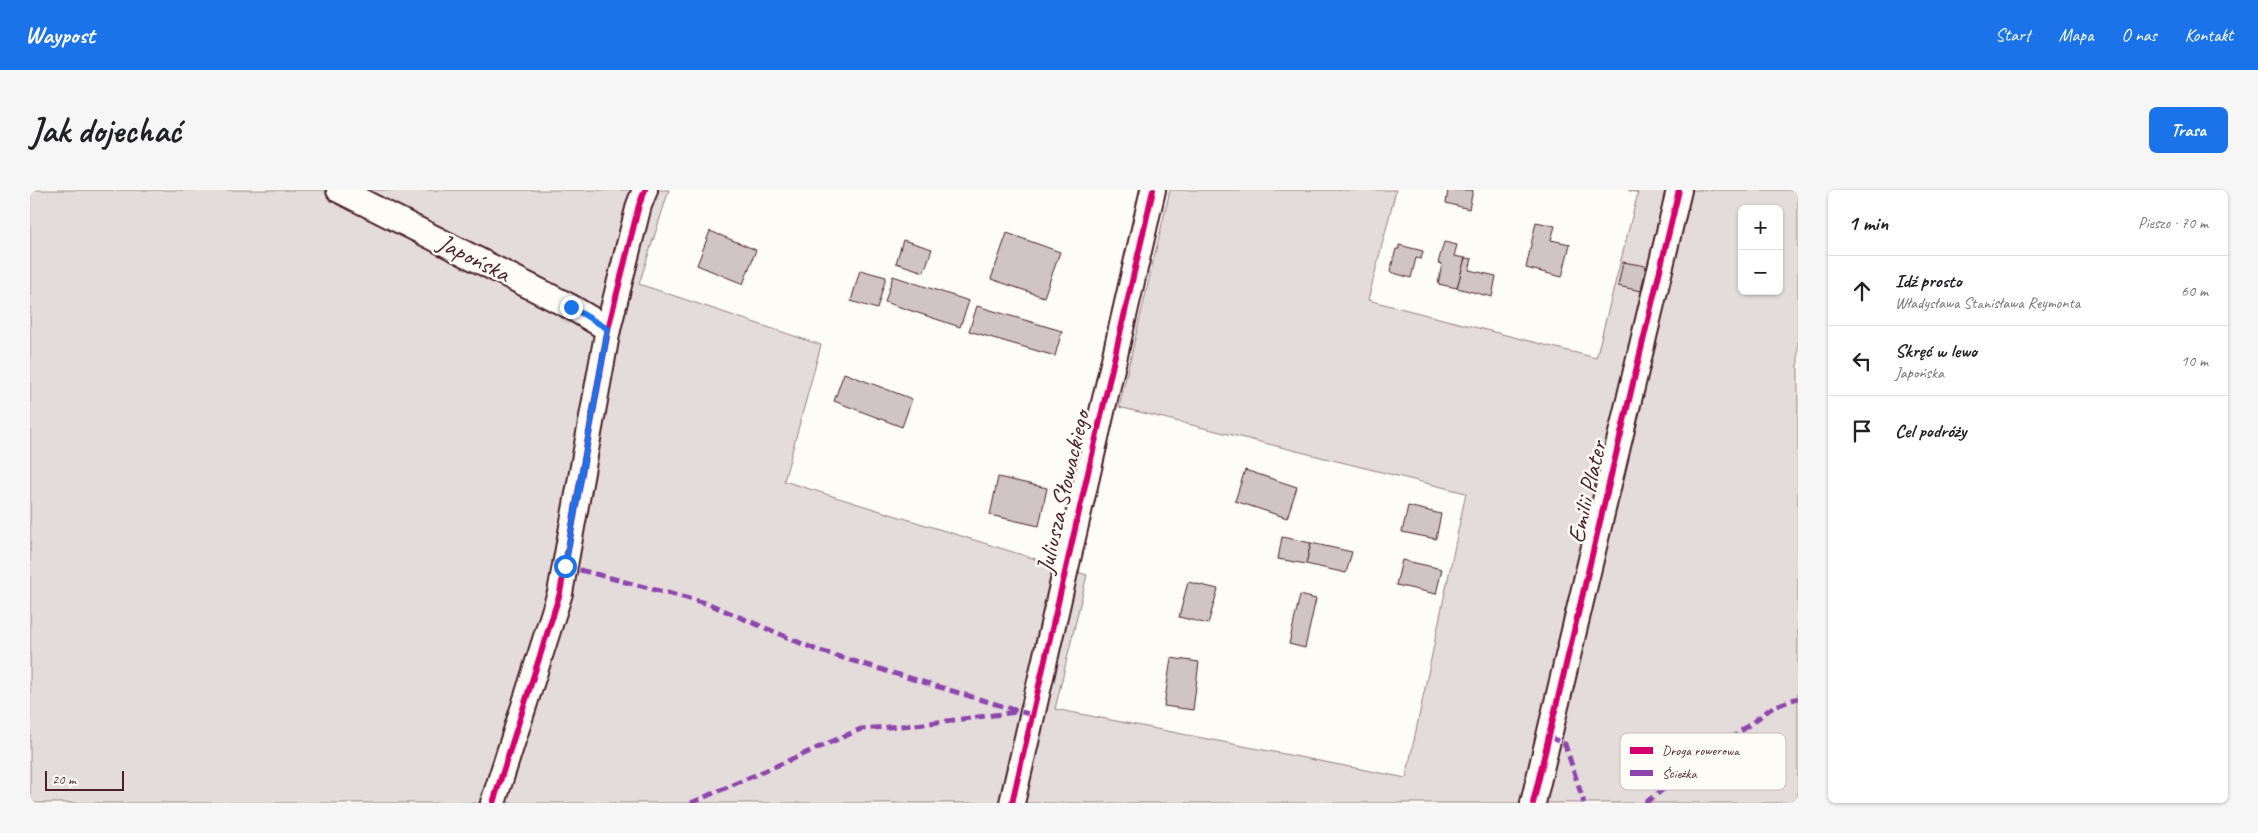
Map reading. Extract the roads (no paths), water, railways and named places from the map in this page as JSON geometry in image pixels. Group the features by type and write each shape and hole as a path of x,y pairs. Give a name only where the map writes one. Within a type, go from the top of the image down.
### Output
{"street":[{"name":"Japońska","path":"339,190 571,307 608,329"},
{"path":"493,803 560,593 608,329 639,206 645,190"},
{"name":"Juliusza Słowackiego","path":"1012,803 1153,190"},
{"name":"Emilii Plater","path":"1533,803 1679,190"}]}
